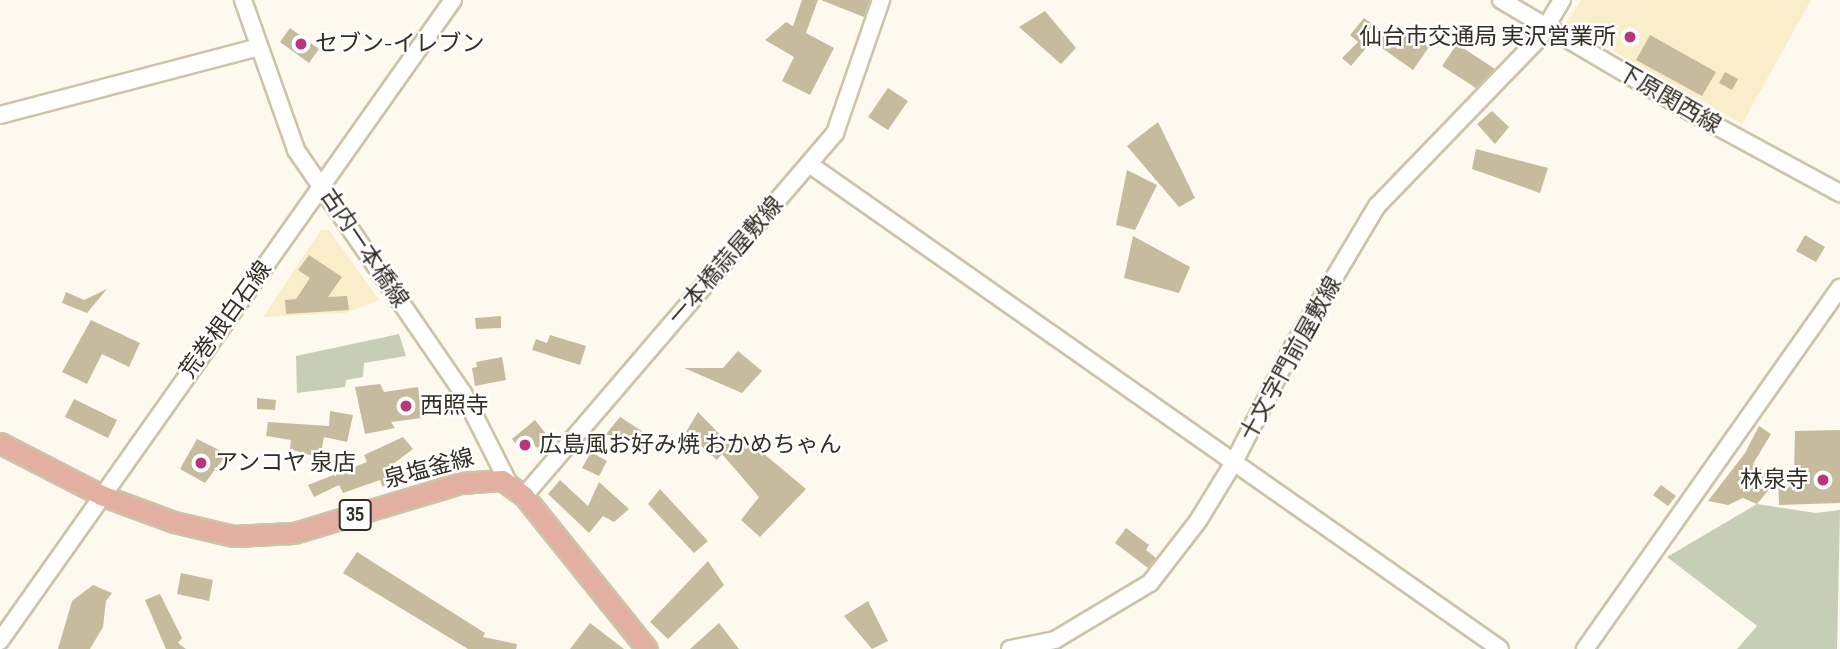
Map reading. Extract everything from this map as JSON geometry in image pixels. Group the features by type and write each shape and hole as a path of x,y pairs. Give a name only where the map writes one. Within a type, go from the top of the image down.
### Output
{"main road":[{"name":"泉塩釜線","path":"0,443 102,495 204,531 266,536 294,533 482,478 517,490"},
{"path":"517,490 647,649"}],"street":[{"name":"古内一本橋線","path":"243,0 296,150 463,393 517,490"},
{"name":"荒巻根白石線","path":"0,641 453,0"},
{"name":"一本橋蒜屋敷線","path":"517,490 809,164 843,119 881,0"},
{"name":"下原関西線","path":"1501,0 1840,193"},
{"name":"十文字門前屋敷線","path":"1010,649 1055,640 1150,583 1198,522 1234,462 1294,345 1377,206 1546,27 1562,0"},
{"path":"0,114 259,47"},
{"path":"809,164 1500,649"},
{"path":"1585,649 1840,288"}],"shaded area":[{"name":"仙台市交通局 実沢営業所","path":"1581,0 1811,0 1742,124 1566,24"},
{"path":"321,230 329,230 379,300 345,313 263,317"}],"green space":[{"path":"399,334 406,356 364,363 363,377 346,380 345,387 297,393 296,356"},
{"path":"1757,504 1816,513 1840,510 1837,649 1737,649 1757,626 1667,557"}],"building":[{"path":"802,0 818,0 806,33 834,48 810,95 782,81 794,57 765,40 786,22 793,26"},
{"path":"821,0 870,0 864,17"},
{"path":"1045,11 1076,48 1061,64 1019,27"},
{"path":"1364,18 1394,40 1400,30 1429,47 1413,70 1372,41 1351,66 1342,58 1358,42 1350,35"},
{"path":"290,28 319,49 309,63 280,42"},
{"path":"1650,35 1716,72 1702,96 1636,60"},
{"path":"1457,44 1495,69 1476,88 1442,66"},
{"path":"1725,72 1738,79 1732,90 1719,83"},
{"path":"888,88 908,101 888,130 868,117"},
{"path":"1492,111 1509,127 1495,144 1477,124"},
{"path":"1158,122 1195,198 1179,207 1127,146"},
{"path":"1476,149 1548,168 1540,193 1472,169"},
{"path":"1127,170 1157,185 1135,230 1116,225"},
{"path":"1805,235 1825,247 1816,262 1796,251"},
{"path":"1133,236 1190,267 1179,293 1124,278"},
{"path":"309,255 342,277 328,297 347,296 349,310 286,314 285,300 296,299 310,278 298,270"},
{"path":"107,289 87,313 62,303 66,292 84,300"},
{"path":"501,316 501,328 476,329 475,318"},
{"path":"91,320 140,343 129,367 102,354 87,384 62,372"},
{"path":"550,335 586,346 580,365 532,350 536,339 547,343"},
{"path":"738,351 762,371 742,393 684,368 723,368"},
{"path":"502,357 506,380 475,386 472,368 477,367 476,362"},
{"path":"380,384 384,392 418,387 422,418 391,422 395,428 365,434 355,387"},
{"path":"257,398 276,400 275,410 257,409"},
{"path":"74,399 117,420 108,438 65,417"},
{"path":"330,411 353,415 347,442 324,437 320,458 290,449 291,440 266,436 268,422 329,426"},
{"path":"698,412 736,451 745,438 806,489 760,537 741,520 759,497 722,454 717,460 686,432"},
{"path":"620,417 651,437 643,455 606,434"},
{"path":"535,420 550,439 537,448 533,444 522,451 512,439"},
{"path":"1759,426 1771,434 1753,464 1777,480 1757,504 1743,498 1728,505 1708,501 1745,453"},
{"path":"1840,430 1840,503 1779,505 1778,477 1794,477 1795,431"},
{"path":"403,437 413,449 388,468 395,482 383,488 380,480 343,493 339,485 314,497 308,485 367,462 364,455"},
{"path":"197,439 227,454 205,483 180,469"},
{"path":"591,452 607,461 599,476 582,468"},
{"path":"560,480 588,506 599,482 629,509 614,522 603,516 589,533 548,494"},
{"path":"1661,485 1676,496 1668,506 1653,495"},
{"path":"660,489 708,541 694,553 648,504"},
{"path":"1126,528 1149,545 1146,550 1156,558 1148,568 1115,543"},
{"path":"357,552 485,633 483,637 517,644 516,649 468,649 343,573"},
{"path":"708,561 724,585 668,639 650,622"},
{"path":"181,573 213,580 209,601 177,594"},
{"path":"93,585 112,593 106,601 103,627 90,649 58,649 72,601"},
{"path":"160,594 182,638 178,643 186,649 166,649 145,600"},
{"path":"868,601 888,641 872,649 844,616"},
{"path":"590,623 624,649 570,649"},
{"path":"719,623 739,649 690,649"}],"place":[{"name":"仙台市交通局 実沢営業所","path":"1630,37"},
{"name":"セブン-イレブン","path":"301,44"},
{"name":"西照寺","path":"406,406"},
{"name":"広島風お好み焼 おかめちゃん","path":"525,445"},
{"name":"アンコヤ 泉店","path":"201,463"},
{"name":"林泉寺","path":"1823,480"}]}
